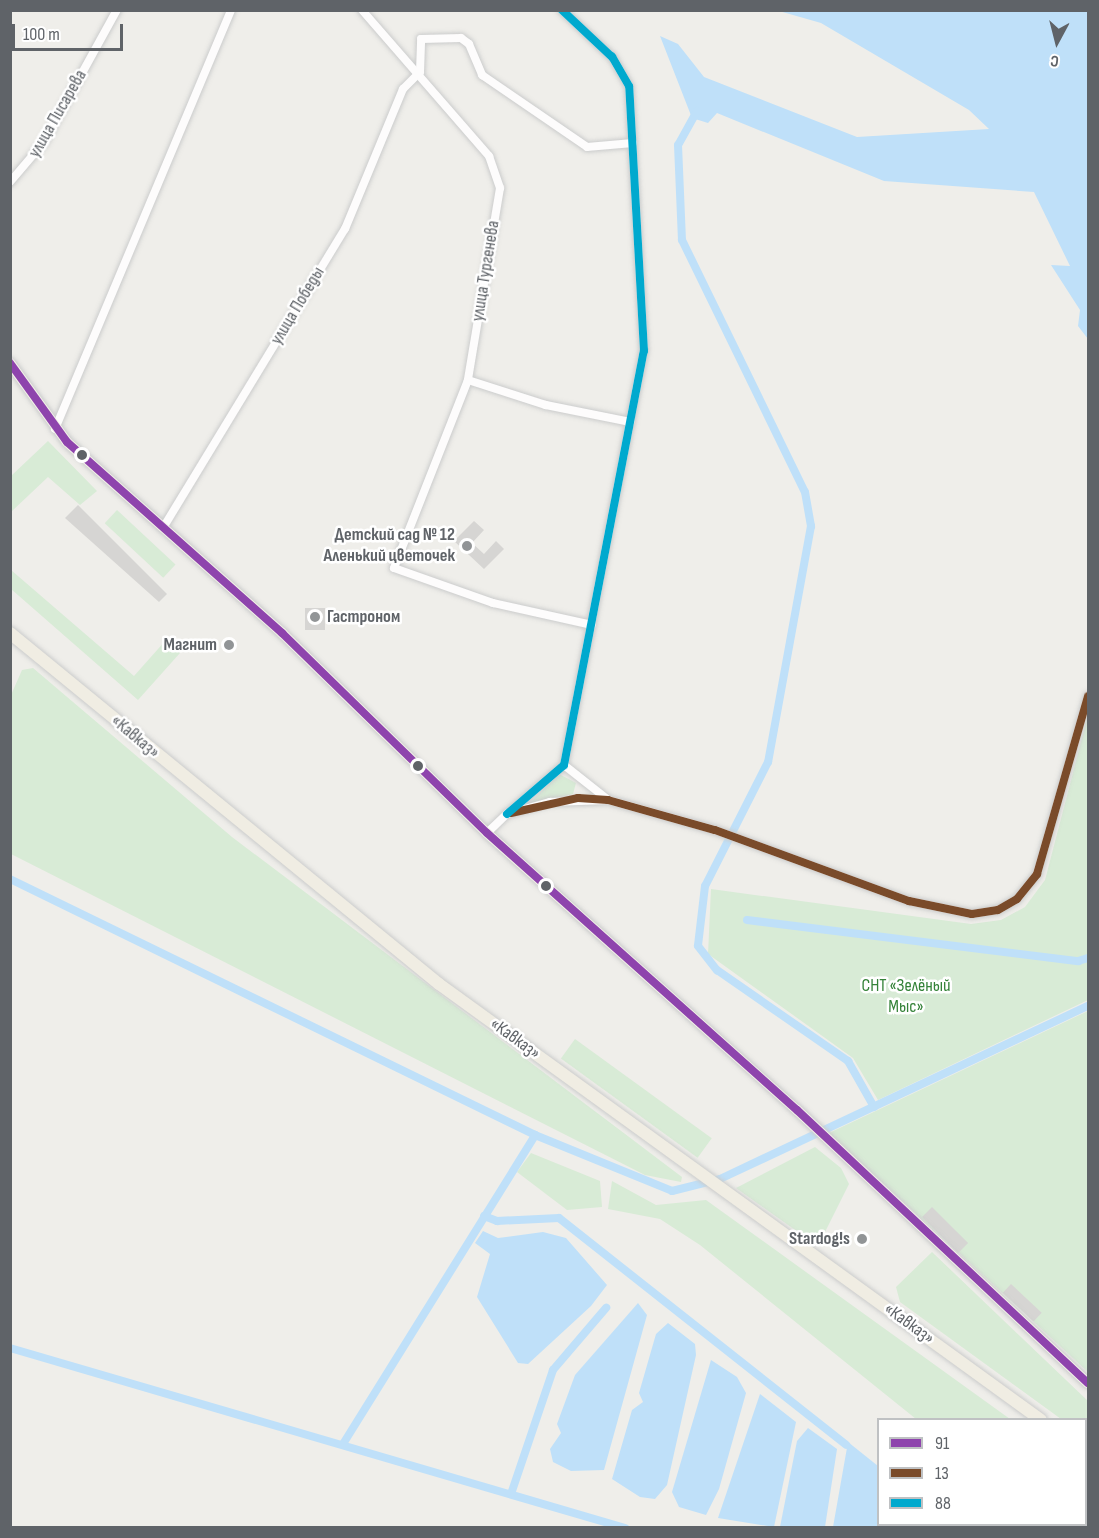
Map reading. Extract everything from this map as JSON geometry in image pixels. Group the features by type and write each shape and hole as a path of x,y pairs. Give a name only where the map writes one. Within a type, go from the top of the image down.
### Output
{"highway":[{"name":"«Кавказ»","path":"12,637 304,878 729,1196 1040,1418"}],"main road":[{"path":"10,363 55,429 282,633 487,833 797,1110 1089,1383"}],"street":[{"name":"улица Писарева","path":"10,182 44,142 117,10"},
{"path":"55,429 231,10"},
{"name":"улица Тургенева","path":"362,10 415,77 498,171 500,188 468,380 394,568 493,603 592,625"},
{"path":"487,833 564,765 630,422 646,317 629,86 612,57 562,10"},
{"path":"415,77 421,39 461,39 469,45 482,75 587,147 633,143"},
{"name":"улица Победы","path":"163,528 345,229 403,89 415,77"},
{"path":"468,380 546,405 630,422"},
{"path":"507,814 578,798 608,800 715,830 737,841 909,901 972,914 998,910 1017,899 1037,874 1089,696"},
{"path":"564,765 608,800"}],"green space":[{"path":"48,441 97,491 80,505 48,477 11,512 11,476"},
{"path":"117,510 176,565 163,578 105,523"},
{"path":"11,570 134,676 166,640 180,653 138,700 11,589"},
{"path":"33,668 232,837 682,1177 681,1182 645,1175 11,854 11,695 22,670"},
{"name":"СНТ «Зелёный Мыс»","path":"1088,715 1088,1000 878,1100 853,1058 708,954 711,889 971,924 1001,920 1025,907 1045,880"},
{"path":"559,774 576,783 573,794 530,803"},
{"name":"СНТ «Зелёный Мыс»","path":"1088,1011 1088,1372 829,1133"},
{"path":"575,1039 712,1138 698,1158 561,1058"},
{"path":"815,1147 841,1168 849,1184 821,1240 812,1242 736,1188"},
{"path":"531,1153 600,1181 602,1207 567,1210 517,1172"},
{"path":"612,1181 656,1205 706,1200 1009,1418 915,1418 700,1245 660,1219 608,1209"},
{"path":"932,1252 1088,1401 1088,1439 1087,1418 1060,1418 900,1302 896,1287"}],"water":[{"path":"779,11 1088,11 1088,339 1078,326 1080,310 1051,265 1070,266 1034,192 884,181 717,113 708,123 692,118 660,36 678,44 704,77 857,137 989,129 969,110 821,23"},
{"path":"483,1231 498,1238 543,1232 566,1238 607,1285 591,1306 528,1364 518,1363 477,1297 490,1254 475,1243"},
{"path":"638,1303 647,1315 604,1470 571,1471 553,1462 550,1449 561,1433 557,1424 575,1375"},
{"path":"668,1323 695,1344 696,1355 667,1485 655,1499 640,1497 612,1479 632,1410 643,1402 639,1393 656,1334"},
{"path":"711,1360 737,1377 746,1393 719,1489 706,1515 679,1507 672,1492"},
{"path":"760,1394 796,1422 774,1527 718,1518"},
{"path":"808,1428 837,1449 825,1527 780,1527 797,1441"},
{"path":"848,1442 877,1465 877,1526 889,1527 833,1527"}],"building":[{"path":"78,505 167,594 159,602 65,518"},
{"name":"Детский сад № 12 Аленький цветочек","path":"474,521 484,530 472,543 484,554 496,541 504,549 484,569 454,541"},
{"name":"Гастроном","path":"305,608 325,608 325,630 305,630"},
{"path":"932,1207 968,1243 958,1253 922,1217"},
{"path":"1011,1284 1042,1313 1034,1321 1003,1293"}],"waterway":[{"path":"697,111 678,145 682,240 805,492 811,526 768,762 705,886 698,946 717,970 848,1061 874,1107"},
{"path":"10,879 535,1135 672,1191 720,1179 1088,1006"},
{"path":"747,920 1078,961 1088,958"},
{"path":"343,1444 535,1135"},
{"path":"484,1216 497,1221 559,1218 846,1445"},
{"path":"511,1494 553,1370 606,1308"},
{"path":"10,1348 625,1528"}],"transit line":[{"name":"88","path":"507,814 564,765 644,351 629,86 612,57 562,10"},
{"name":"91","path":"10,363 67,442 282,633 487,833 797,1110 1088,1383"},
{"name":"13","path":"511,813 578,798 608,800 715,830 909,901 972,914 998,910 1017,899 1037,874 1088,696"}],"place":[{"name":"Детский сад № 12 Аленький цветочек","path":"467,546"},
{"name":"Гастроном","path":"315,617"},
{"name":"Магнит","path":"229,645"},
{"name":"Stardog!s","path":"862,1239"}]}
